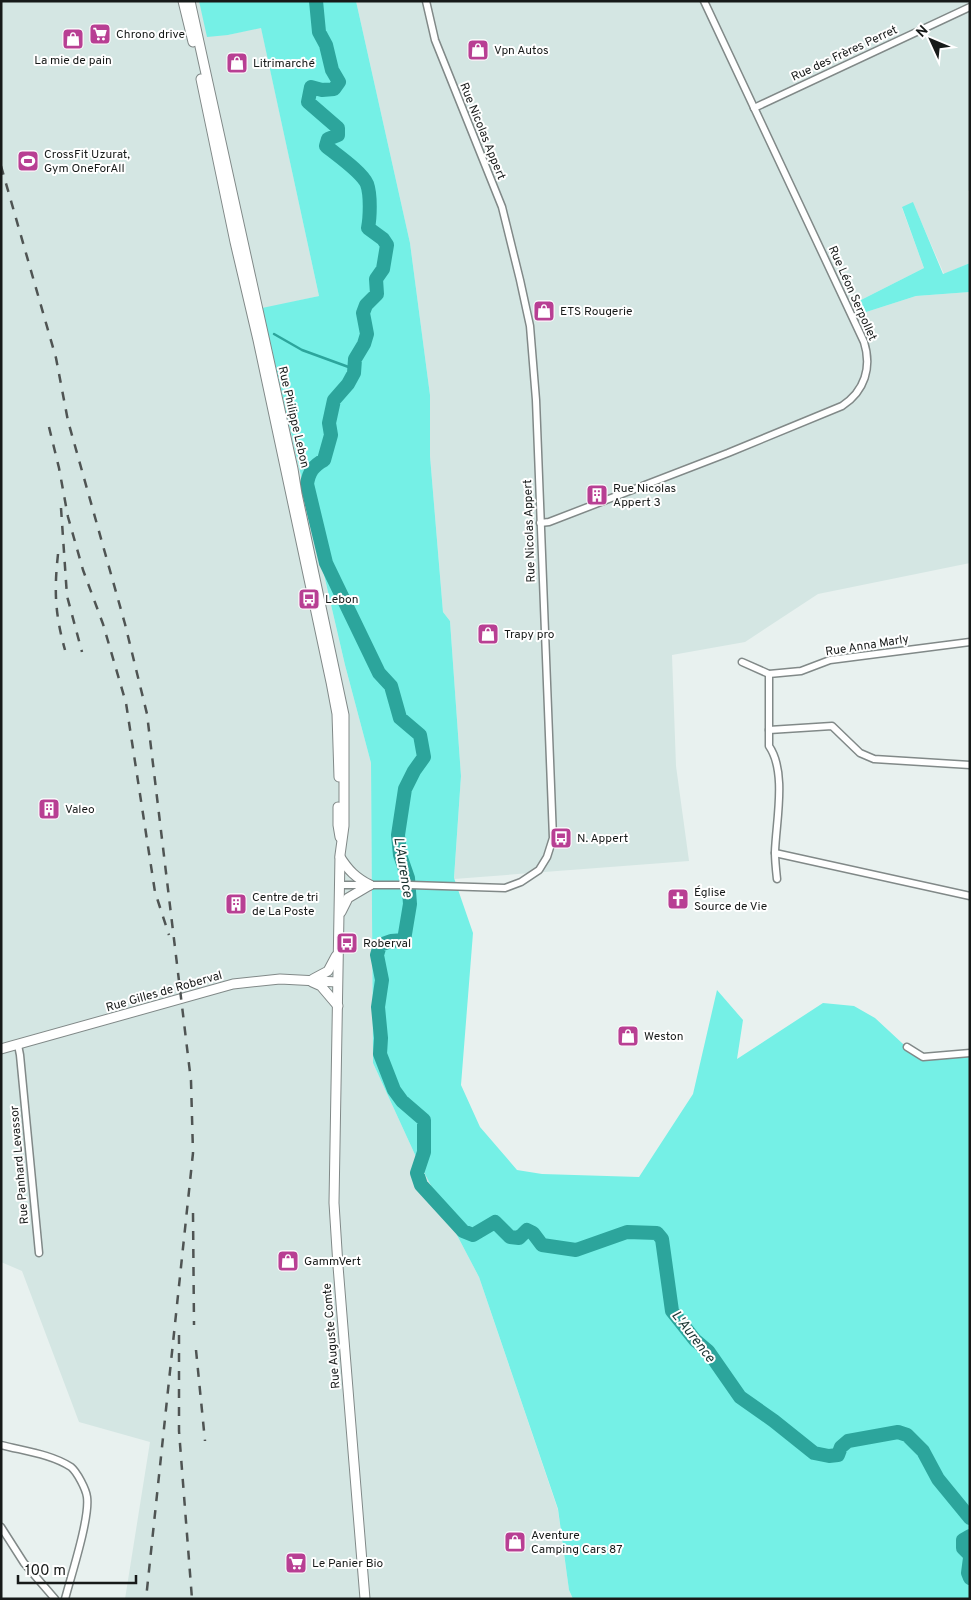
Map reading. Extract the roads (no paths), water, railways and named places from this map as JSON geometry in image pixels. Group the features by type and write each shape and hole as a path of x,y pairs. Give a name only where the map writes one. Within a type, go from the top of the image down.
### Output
{"street":[{"name":"Rue Philippe Lebon","path":"184,1 337,714 338,825 341,841"},
{"name":"Rue Philippe Lebon","path":"190,1 291,460 344,714 344,826 340,855 338,982"},
{"name":"Rue Nicolas Appert","path":"340,885 505,888 521,882 536,873 547,857 553,838 535,392 530,326 502,207 435,40 426,1"},
{"name":"Rue Léon Serpollet","path":"540,523 549,522 834,410 850,402 860,387 867,371 868,363 864,342 704,1"},
{"name":"Rue des Frères Perret","path":"754,108 970,7"},
{"name":"Rue Anna Marly","path":"742,662 770,674 801,671 830,660 970,642"},
{"path":"770,674 769,746 775,754 779,768 778,823 775,853 777,879"},
{"path":"769,730 832,726 860,753 874,759 970,765"},
{"path":"775,853 970,896"},
{"path":"340,855 352,873 370,885"},
{"path":"339,917 348,898 370,885"},
{"path":"310,981 328,971 338,954"},
{"name":"Rue Gilles de Roberval","path":"1,1049 233,984 280,979 338,982"},
{"path":"310,981 321,986 338,1006"},
{"name":"Rue Auguste Comte","path":"338,982 334,1203 365,1599"},
{"name":"Rue Panhard Levassor","path":"18,1045 39,1253"},
{"path":"907,1047 923,1057 970,1053"},
{"path":"1,1445 56,1459 73,1468 85,1492 87,1497 86,1518 65,1599"},
{"path":"1,1527 24,1564 54,1599"}],"waterway":[{"name":"L'Aurence","path":"316,1 319,32 326,45 332,70 339,82 334,89 322,90 311,87 308,102 338,128 338,135 328,139 326,146 355,169 364,179 367,184 370,200 368,228 383,239 387,245 383,269 376,279 377,294 366,305 363,313 367,334 364,344 355,359 354,373 348,384 334,400 329,423 331,435 324,460 312,470 307,484 326,563 379,673 391,686 400,718 420,735 424,757 405,789 398,835 400,855 408,878 410,904 404,940 391,941 380,945 377,955 382,980 378,1007 381,1038 380,1054 394,1090 402,1101 424,1120 424,1152 417,1173 421,1185 463,1231 473,1235 495,1222 510,1237 519,1238 527,1230 533,1233 542,1245 576,1250 627,1232 657,1233 662,1239 672,1311 695,1340 708,1351 740,1397 814,1453 829,1456 838,1455 841,1447 848,1441 898,1432 907,1435 923,1451 938,1479 970,1518"},
{"path":"274,334 302,350 354,369"},
{"name":"L'Aurence","path":"970,1536 963,1540 963,1548 970,1555"},
{"name":"L'Aurence","path":"970,1558 968,1573 970,1578"}],"railway":[{"path":"1,166 56,358 68,421 125,624 147,714 191,1081 193,1153 146,1599"},
{"path":"49,427 68,517 83,570 103,624 126,703 155,892 169,935"},
{"path":"61,508 67,596 82,652"},
{"path":"58,554 56,602 65,650"},
{"path":"193,1213 194,1325"},
{"path":"179,1335 179,1431 192,1599"},
{"path":"196,1350 205,1441"}],"place":[{"name":"Chrono drive","path":"100,34"},
{"name":"La mie de pain","path":"73,39"},
{"name":"Vpn Autos","path":"478,50"},
{"name":"Litrimarché","path":"237,63"},
{"name":"CrossFit Uzurat, Gym OneForAll","path":"28,161"},
{"name":"ETS Rougerie","path":"544,311"},
{"name":"Rue Nicolas Appert 3","path":"597,495"},
{"name":"Lebon","path":"309,599"},
{"name":"Trapy pro","path":"488,634"},
{"name":"Valeo","path":"49,809"},
{"name":"N. Appert","path":"561,838"},
{"name":"Église Source de Vie","path":"678,899"},
{"name":"Centre de tri de La Poste","path":"236,904"},
{"name":"Roberval","path":"347,943"},
{"name":"Weston","path":"628,1036"},
{"name":"GammVert","path":"288,1261"},
{"name":"Aventure Camping Cars 87","path":"515,1542"},
{"name":"Le Panier Bio","path":"296,1563"}]}
